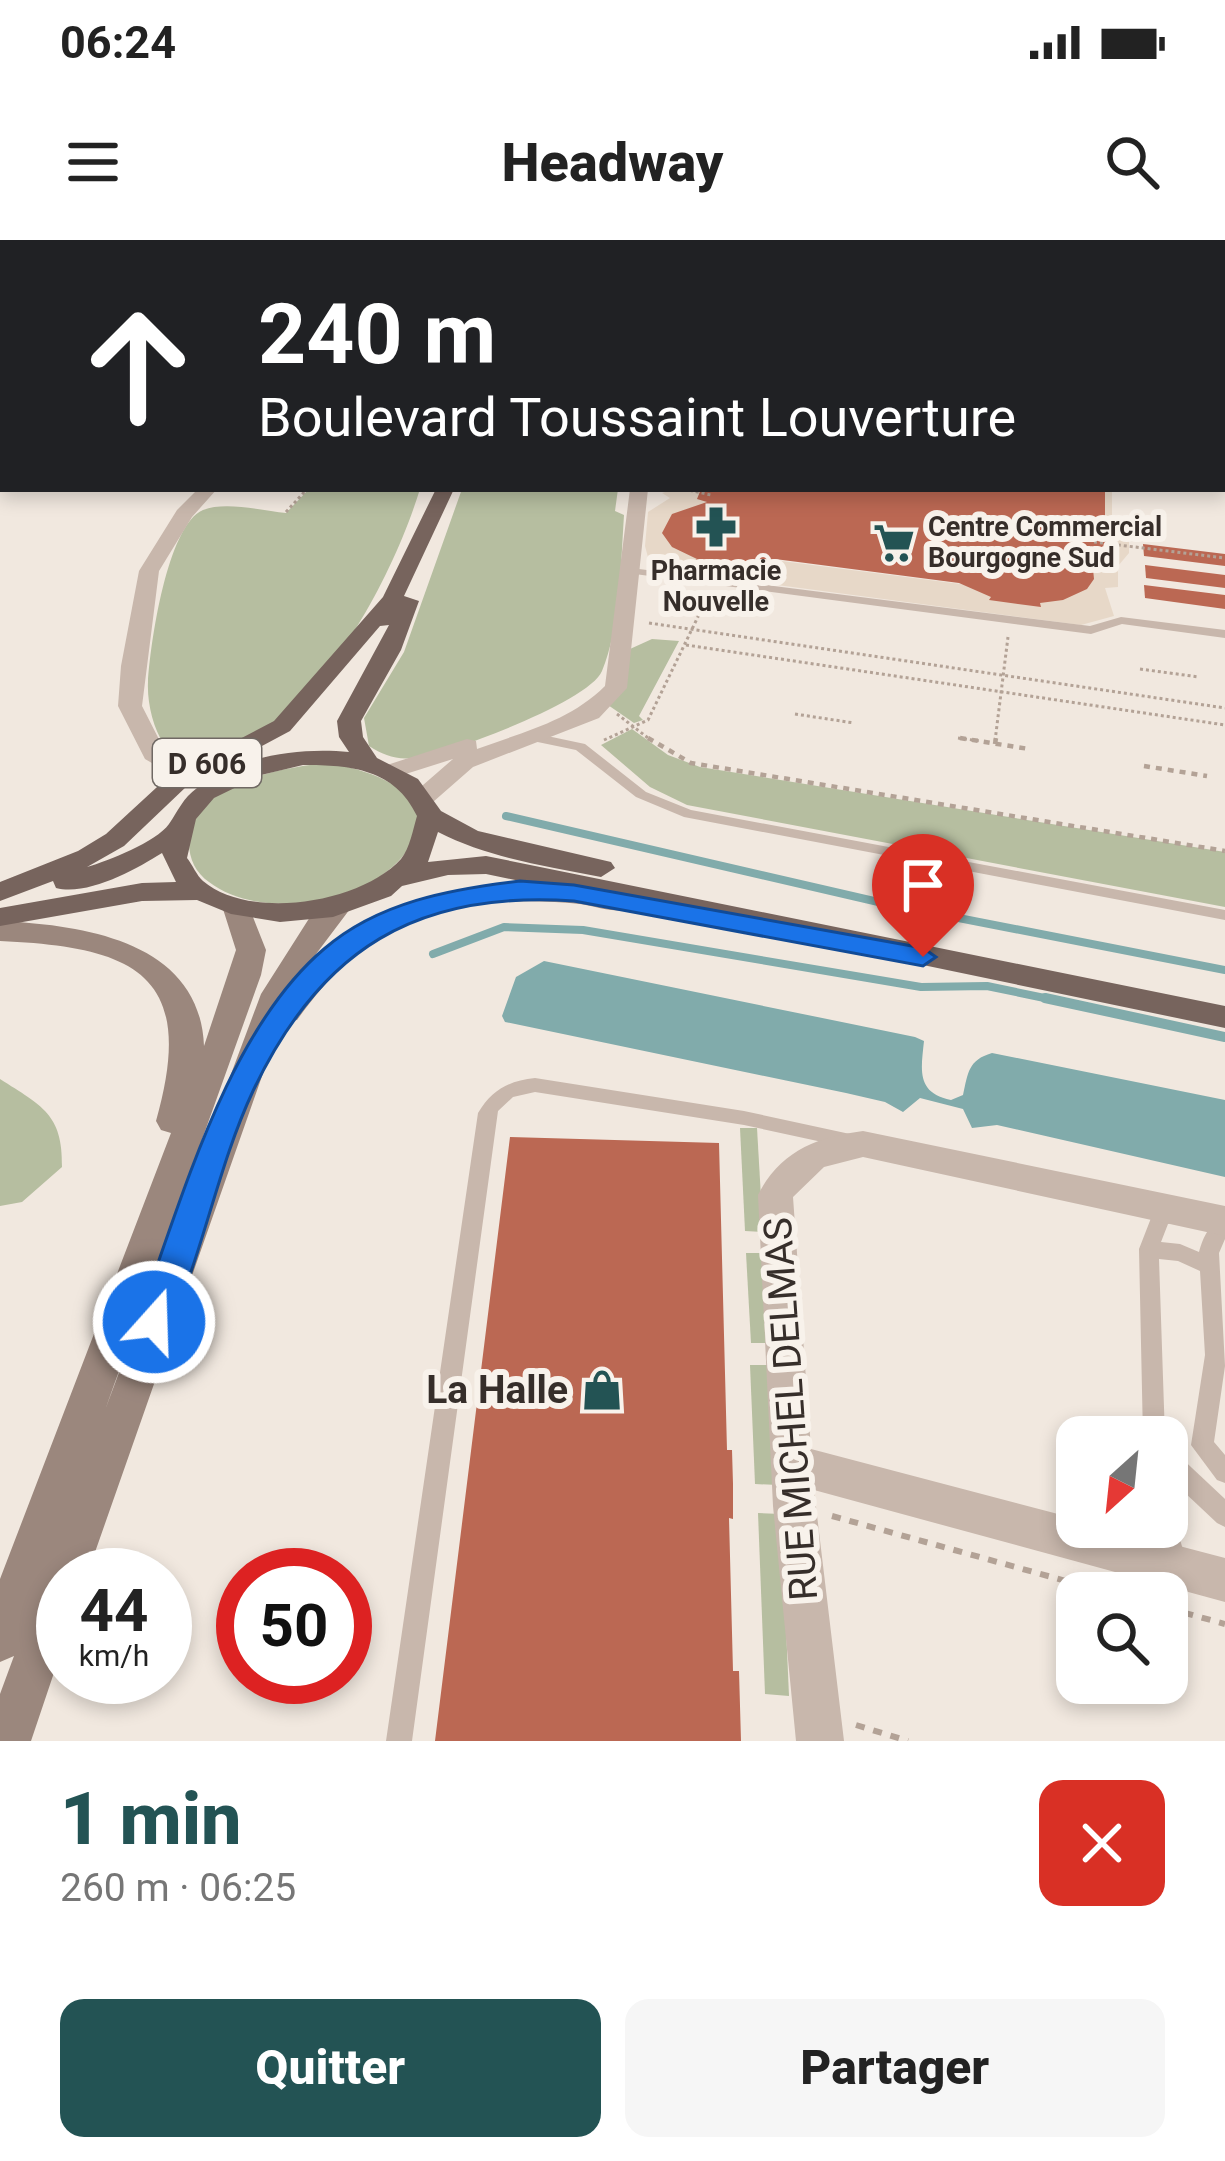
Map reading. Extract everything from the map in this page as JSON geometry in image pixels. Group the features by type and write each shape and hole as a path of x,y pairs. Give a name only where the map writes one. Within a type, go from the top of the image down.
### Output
{"main road":[{"name":"D 606","path":"380,766 351,737 349,721 383,662 409,602 434,492"},
{"name":"D 606","path":"281,761 364,653 443,492"},
{"name":"D 606","path":"0,896 87,857 115,840 178,781 282,726 389,602"},
{"path":"196,891 175,864 175,833 188,809 213,788 244,772 281,761 325,757 380,766 451,831 480,842 1225,996"},
{"path":"396,879 425,845 427,807"},
{"name":"D 606","path":"0,896 124,865 175,833"},
{"path":"0,917 142,892 196,891 237,909 269,914 339,905 396,879 448,866 486,865 1225,1017"},
{"path":"239,1089 303,985 336,952 420,907 463,896 520,889 574,893 836,939"},
{"path":"75,1548 276,994 320,924 339,905"},
{"path":"0,1639 246,975 251,950 237,909"},
{"path":"0,932 55,933 104,943 142,962 173,993 188,1034 183,1083 138,1259"},
{"path":"7,1741 36,1658"}],"street":[{"path":"157,759 130,706 132,666 146,590 159,553 206,492"},
{"path":"427,807 464,762 573,722 602,704 616,688 636,571 638,492"},
{"path":"380,766 431,761 581,697 607,679 621,652"},
{"name":"RUE MICHEL DELMAS","path":"819,1727 792,1485 776,1239 775,1195 794,1167 819,1151 863,1144 1225,1223"},
{"path":"792,1485 1225,1580"}],"lane":[{"path":"636,571 1091,630 1121,620 1225,634"},
{"path":"1121,620 1122,602"},
{"path":"533,737 590,749 634,790 658,805 689,814 1225,915"},
{"path":"399,1741 487,1113 497,1096 514,1087 535,1085 744,1118 863,1144"},
{"path":"1153,1416 1149,1249 1160,1219 1178,1211"},
{"path":"1225,1223 1212,1240 1216,1355 1202,1445 1225,1472"},
{"path":"1149,1249 1180,1253 1210,1267"},
{"path":"1188,1480 1225,1515"}],"path":[{"path":"286,512 304,492"},
{"path":"705,492 711,495"},
{"path":"1094,542 1225,558"},
{"path":"636,571 638,612 651,624 1225,708"},
{"path":"995,744 1011,619"},
{"path":"686,645 1225,724"},
{"path":"1140,668 1199,677"},
{"path":"602,704 661,748 691,763 1225,850"},
{"path":"796,715 854,723"},
{"path":"958,738 1029,749"},
{"path":"1144,766 1207,776"},
{"path":"792,1485 1056,1575"},
{"path":"1169,1567 1225,1624"},
{"path":"819,1727 908,1741"}],"green space":[{"path":"306,492 419,492 381,585 321,678 273,724 197,762 164,744 150,706 152,642 170,562 190,520 203,510 233,506 286,513"},
{"path":"461,492 618,492 615,511 624,515 616,615 602,671 592,683 546,711 485,737 431,755 390,756 369,746 364,718 404,652"},
{"path":"652,639 679,641 639,716 643,720 634,723 608,705 630,649"},
{"path":"632,729 668,755 700,767 1225,852 1225,907 687,805 650,787 601,745"},
{"path":"327,763 384,780 413,802 418,817 416,835 385,873 337,896 282,904 230,894 200,874 189,843 193,823 204,806 241,782"},
{"path":"0,1079 47,1113 59,1135 62,1167 22,1202 0,1206"},
{"path":"740,1128 757,1128 763,1232 745,1231"},
{"path":"746,1253 764,1253 771,1343 751,1343"},
{"path":"750,1365 771,1365 778,1485 755,1484"},
{"path":"758,1513 781,1514 789,1696 765,1694"}],"shaded area":[{"path":"712,492 704,507 758,558 976,586 1071,555 1105,537 1105,492 1112,492 1112,531 1129,535 1129,553 1118,566 1118,587 1105,588 1114,616 1081,625 678,572 649,561 645,546 648,512 670,498 662,493"}],"water":[{"path":"544,961 915,1037 924,1041 926,1086 951,1100 963,1095 974,1064 992,1053 1225,1100 1225,1177 997,1125 972,1128 963,1109 920,1098 903,1112 885,1102 846,1093 505,1022 502,1016 516,977"}],"building":[{"name":"Centre Commercial Bourgogne Sud","path":"700,492 1105,492 1105,535 1110,544 1107,552 1079,554 1093,569 1094,579 1087,589 1063,600 1040,603 1041,607 989,600 991,597 959,583 775,559 741,564 741,568 693,562 697,559 672,547 662,533 672,514 707,502 697,499"},
{"path":"1143,544 1225,554 1225,566 1144,556"},
{"path":"1145,565 1225,575 1225,588 1146,578"},
{"path":"1144,585 1225,595 1225,609 1145,598"},
{"path":"510,1137 719,1143 727,1450 732,1450 733,1484 733,1519 729,1518 733,1671 739,1671 741,1741 435,1741"}],"waterway":[{"path":"506,816 887,904 1225,970"},
{"path":"433,954 504,927 583,930 921,987 987,986 1055,1000"},
{"path":"1045,998 1055,1000"},
{"path":"1055,1000 1059,1001"},
{"path":"1055,1000 1225,1037"}],"place":[{"name":"Pharmacie Nouvelle","path":"716,527"},
{"name":"Centre Commercial Bourgogne Sud","path":"894,543"},
{"name":"La Halle","path":"602,1390"}],"route":[{"path":"154,1322 239,1089 303,985 336,952 376,927 420,907 520,889 574,893 923,957"}]}
